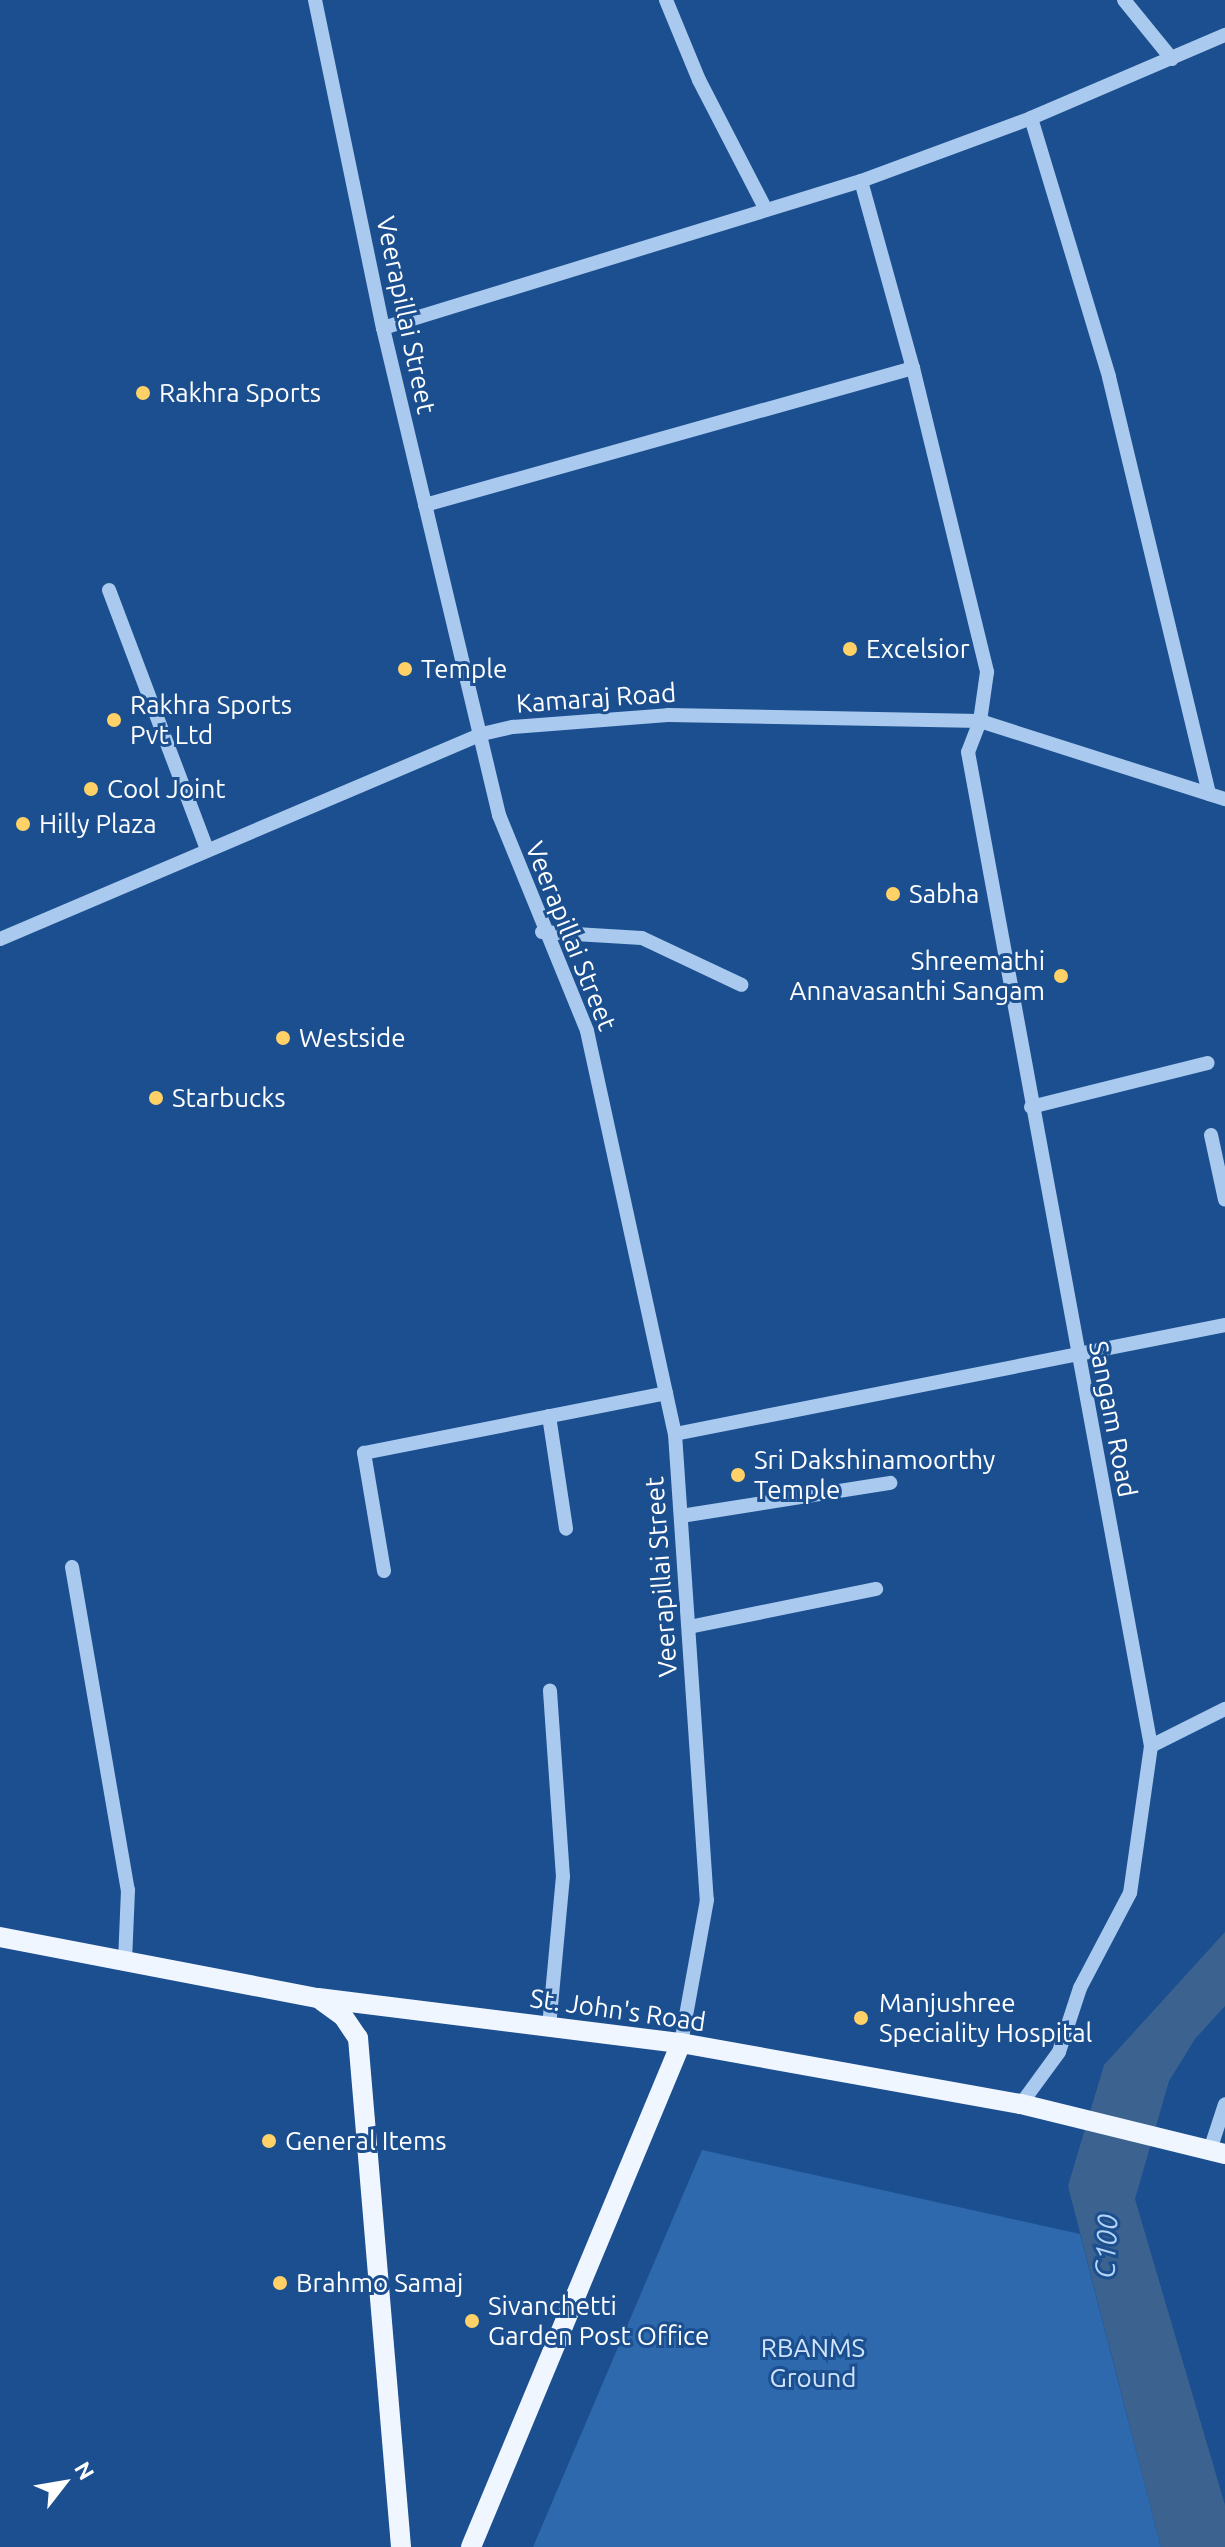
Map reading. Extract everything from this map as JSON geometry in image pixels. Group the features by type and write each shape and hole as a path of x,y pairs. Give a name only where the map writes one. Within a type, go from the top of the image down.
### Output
{"main road":[{"name":"St. John's Road","path":"0,1937 318,1998 681,2043 1021,2104 1079,2122 1218,2152"},
{"path":"318,1998 343,2016 358,2038 401,2547"},
{"path":"471,2547 681,2043"}],"street":[{"name":"Veerapillai Street","path":"315,0 383,328 499,815 542,932 587,1031 675,1434 707,1900 681,2043"},
{"path":"666,0 699,80 766,210"},
{"path":"1124,0 1172,59"},
{"path":"383,328 861,181 1031,118 1224,40"},
{"path":"1031,118 1109,377 1209,794"},
{"name":"Sangam Road","path":"861,181 913,368 987,672 980,721 968,752 1151,1746 1130,1893 1080,1988 1059,2052 1021,2104"},
{"path":"425,505 913,368"},
{"path":"109,590 207,850"},
{"name":"Kamaraj Road","path":"0,939 482,734 668,715 980,721 1225,799"},
{"path":"542,932 642,938 742,985"},
{"path":"1031,1107 1208,1063"},
{"path":"1211,1135 1225,1200"},
{"path":"675,1434 1225,1325"},
{"path":"384,1571 364,1453 666,1393"},
{"path":"549,1416 566,1529"},
{"path":"681,1516 890,1483"},
{"path":"72,1567 128,1890 125,1961"},
{"path":"689,1627 876,1589"},
{"path":"549,2027 563,1877 550,1690"},
{"path":"1151,1746 1225,1709"},
{"path":"1218,2152 1225,2104"}],"green space":[{"name":"RBANMS Ground","path":"702,2150 1080,2234 1161,2547 533,2547"}],"water":[{"name":"C100","path":"1225,1932 1225,2006 1195,2039 1169,2081 1135,2199 1225,2505 1225,2547 1161,2547 1068,2186 1104,2065"}],"place":[{"name":"Rakhra Sports","path":"143,393"},
{"name":"Excelsior","path":"850,649"},
{"name":"Temple","path":"405,669"},
{"name":"Rakhra Sports Pvt Ltd","path":"114,720"},
{"name":"Cool Joint","path":"91,789"},
{"name":"Hilly Plaza","path":"23,824"},
{"name":"Sabha","path":"893,894"},
{"name":"Shreemathi Annavasanthi Sangam","path":"1061,976"},
{"name":"Westside","path":"283,1038"},
{"name":"Starbucks","path":"156,1098"},
{"name":"Sri Dakshinamoorthy Temple","path":"738,1475"},
{"name":"Manjushree Speciality Hospital","path":"861,2018"},
{"name":"General Items","path":"269,2141"},
{"name":"Brahmo Samaj","path":"280,2283"},
{"name":"Sivanchetti Garden Post Office","path":"472,2321"}]}
